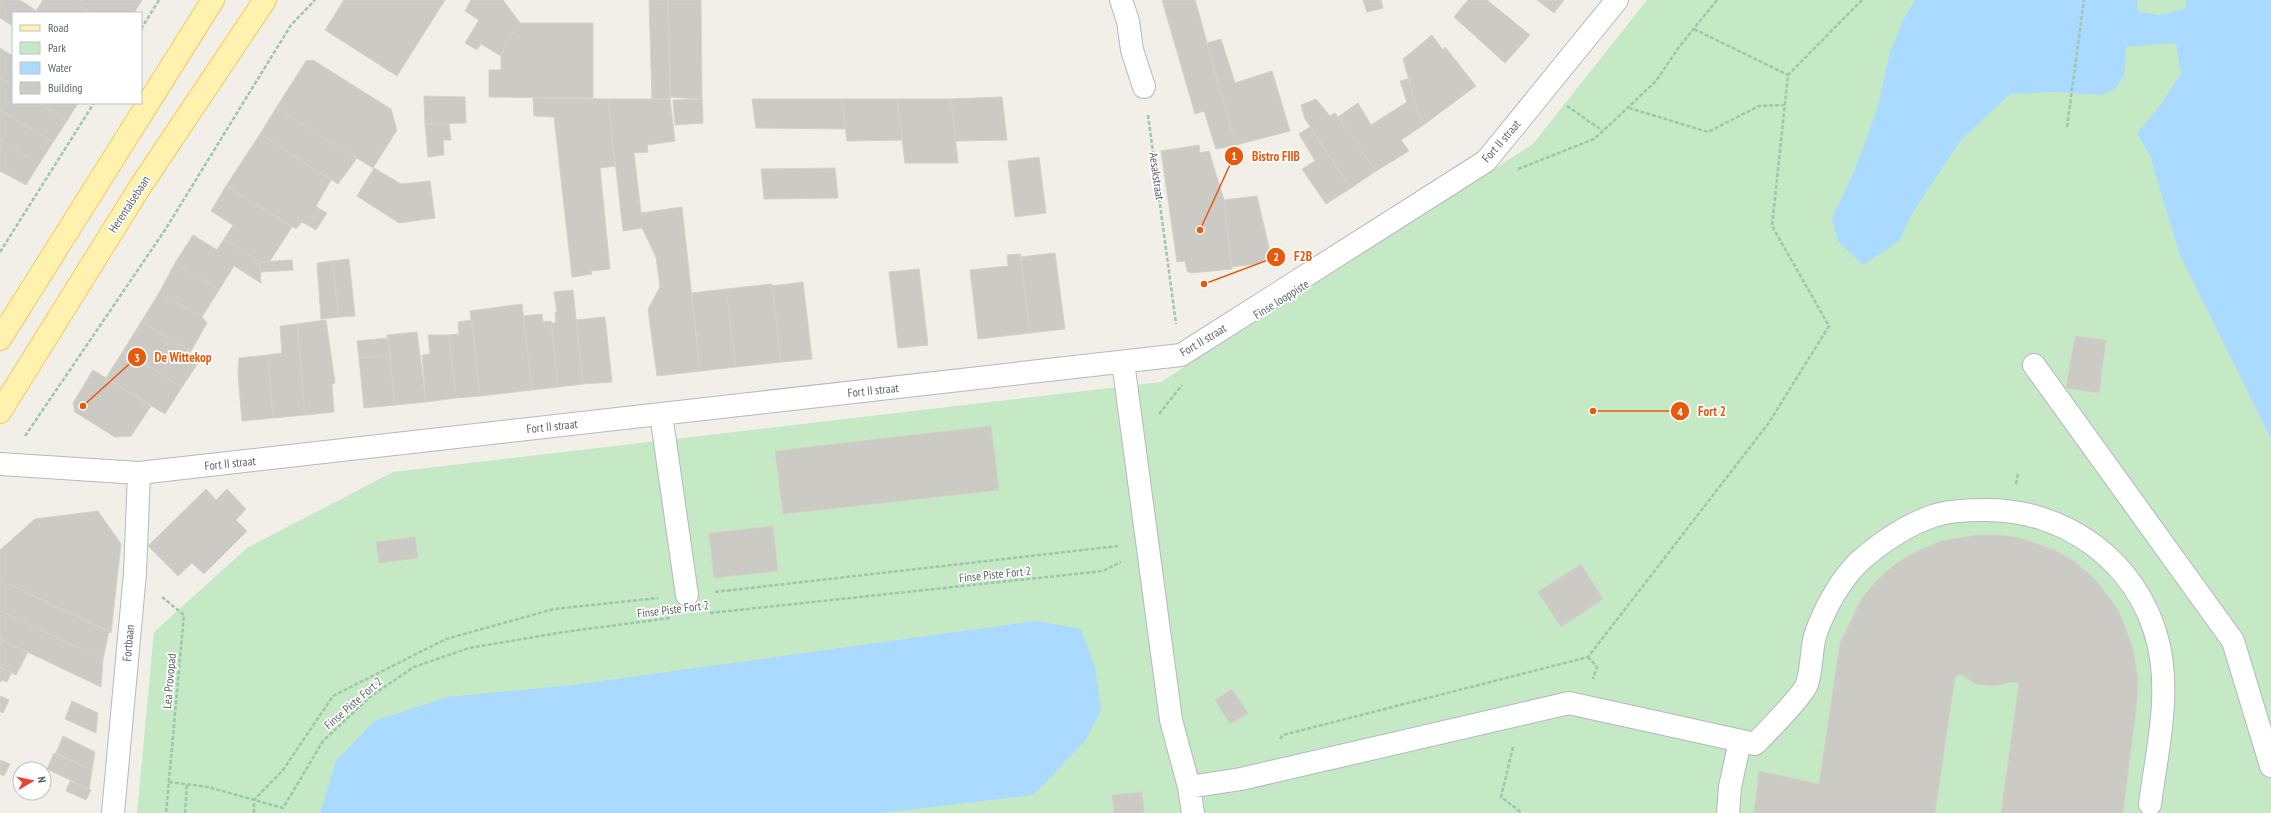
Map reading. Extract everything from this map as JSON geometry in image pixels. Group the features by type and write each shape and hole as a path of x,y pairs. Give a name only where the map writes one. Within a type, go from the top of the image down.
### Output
{"main road":[{"path":"0,339 213,0"},
{"name":"Herentalsebaan","path":"0,412 140,187 265,0"}],"street":[{"path":"1121,0 1128,21 1132,50 1144,87"},
{"name":"Fort II straat","path":"3,464 139,473 1181,355 1486,161 1617,0"},
{"path":"1123,362 1142,551 1171,720 1189,787 1193,813"},
{"path":"2034,365 2233,641 2271,766"},
{"path":"661,414 687,595"},
{"name":"Fortbaan","path":"113,813 135,573 139,473"},
{"path":"1189,787 1241,779 1569,703 1755,744 1807,686 1816,635 1841,584 1860,561 1883,541 1933,516 1975,510 2013,511 2044,518 2069,528 2090,541 2112,560 2140,596 2158,643 2163,678 2163,704 2150,804"},
{"path":"1728,813 1730,787 1740,741"}],"path":[{"path":"142,26 159,0"},
{"path":"3,464 165,230 291,25 315,0"},
{"path":"1512,172 1594,139 1629,108 1656,81 1717,0"},
{"path":"1278,741 1283,735 1588,657 1768,424 1829,326 1772,226 1784,105 1788,75 1862,0"},
{"path":"2067,127 2084,0"},
{"path":"1694,29 1788,75"},
{"name":"Aesakstraat","path":"1144,87 1181,355"},
{"path":"0,252 93,104"},
{"path":"1629,108 1708,132 1759,106 1784,105"},
{"path":"1576,113 1603,131"},
{"path":"1158,416 1186,380"},
{"path":"254,813 254,800 283,770 333,696 446,638 554,610 687,595 1142,551"},
{"name":"Finse Piste Fort 2","path":"706,613 1103,571 1142,551"},
{"name":"Lea Provopad","path":"135,573 184,615 166,813"},
{"name":"Finse Piste Fort 2","path":"254,800 283,808 323,741 372,696 414,668 469,648 564,632 674,617"},
{"path":"1588,657 1597,667"},
{"path":"1522,813 1501,797 1509,758 1525,714"},
{"path":"170,782 208,788 254,800"},
{"path":"185,813 187,784"}],"green space":[{"path":"1647,0 2271,0 2271,813 137,813 154,632 247,548 393,472 1161,382 1533,144"}],"water":[{"path":"1915,0 2137,0 2138,12 2160,15 2186,8 2186,0 2271,0 2271,439 2180,255 2150,156 2137,133 2158,108 2181,74 2176,43 2126,47 2124,76 2115,89 2101,95 2057,92 2010,94 1961,140 1913,212 1899,241 1863,265 1838,241 1832,218 1853,174 1878,107 1890,52 1903,20"},
{"path":"1036,621 1081,629 1095,667 1101,710 1086,740 1033,795 882,813 320,813 336,761 374,721 448,697 573,685"}],"building":[{"path":"0,0 20,0 38,12 12,12 12,25 0,18"},
{"path":"43,0 70,0 89,12 38,12 36,11"},
{"path":"70,0 142,0 135,12 89,12"},
{"path":"344,0 445,0 397,76 325,30"},
{"path":"471,0 503,0 520,23 515,33 511,33 501,56 481,44 477,50 465,43 479,20 465,11"},
{"path":"649,0 668,0 670,99 652,99"},
{"path":"668,0 701,0 702,99 670,97"},
{"path":"1162,0 1195,0 1236,145 1216,149 1204,111 1195,114"},
{"path":"1363,0 1381,0 1383,8 1367,12"},
{"path":"1468,0 1487,0 1530,35 1505,63 1454,17"},
{"path":"1537,0 1564,0 1554,13"},
{"path":"520,23 593,23 593,98 489,97 489,70 501,70 501,56 511,33 515,33"},
{"path":"1432,35 1443,50 1445,47 1476,86 1422,126 1403,59"},
{"path":"1221,39 1235,83 1272,71 1290,131 1236,145 1207,43"},
{"path":"0,48 12,55 12,85 0,78"},
{"path":"313,60 391,109 397,130 373,168 276,108 306,61"},
{"path":"0,78 12,85 12,104 41,104 67,121 53,142 0,110"},
{"path":"1408,79 1422,126 1401,140 1409,151 1376,171 1338,117 1358,103 1371,125 1407,102 1400,81"},
{"path":"424,96 465,97 466,123 425,124"},
{"path":"1002,97 1007,140 956,141 951,99"},
{"path":"533,98 608,99 615,166 600,168 610,269 591,271 592,274 572,277 554,117 534,116"},
{"path":"608,99 670,99 675,141 647,145 648,152 634,153 641,213 682,207 700,371 657,376 648,309 660,287 656,257 642,228 623,231"},
{"path":"702,99 703,123 675,125 673,100"},
{"path":"752,99 842,99 846,129 756,128"},
{"path":"842,99 897,99 903,140 847,141"},
{"path":"897,99 951,99 958,163 905,163"},
{"path":"1316,99 1330,116 1335,113 1376,171 1351,188 1305,119 1301,105"},
{"path":"41,104 77,104 67,121"},
{"path":"276,108 357,158 338,184 260,134"},
{"path":"0,110 53,142 39,164 0,140"},
{"path":"425,124 449,124 451,140 443,140 444,155 428,157"},
{"path":"1310,127 1351,188 1326,204 1302,169 1315,161 1299,134"},
{"path":"260,134 331,180 316,206 320,209 309,226 302,222 296,229 226,186"},
{"path":"0,140 39,164 26,185 0,171"},
{"path":"1199,145 1200,153 1209,151 1224,200 1232,269 1191,273 1187,271 1185,261 1177,262 1161,151"},
{"path":"1039,157 1046,213 1015,217 1008,161"},
{"path":"374,168 401,184 430,181 435,218 399,223 357,196"},
{"path":"835,168 838,198 764,199 761,169"},
{"path":"226,186 292,227 270,261 260,262 224,239 233,225 211,211"},
{"path":"1257,196 1271,256 1257,264 1231,267 1224,200"},
{"path":"320,209 327,213 316,230 309,226"},
{"path":"193,235 217,250 224,239 260,262 261,283 234,266 219,290 175,263"},
{"path":"1055,253 1065,329 1030,333 1021,257"},
{"path":"1020,254 1030,333 978,339 970,270 1008,266 1007,255"},
{"path":"349,259 355,316 339,317 332,261"},
{"path":"292,260 293,270 261,272 260,262"},
{"path":"332,261 339,317 321,319 317,263"},
{"path":"175,263 219,290 202,317 159,293"},
{"path":"919,269 928,345 898,348 889,272"},
{"path":"803,282 812,359 781,362 772,286"},
{"path":"772,284 781,362 736,367 726,289"},
{"path":"726,289 736,367 700,371 692,293"},
{"path":"573,290 583,384 558,387 551,323 556,323 555,312 557,312 554,292"},
{"path":"159,293 202,317 207,323 191,351 141,322"},
{"path":"522,304 532,390 480,396 470,311"},
{"path":"542,314 543,322 551,321 558,387 532,390 523,316"},
{"path":"605,317 612,382 583,384 576,320"},
{"path":"326,320 335,383 332,384 334,412 305,415 297,324"},
{"path":"472,320 480,396 456,398 449,335 459,334 458,322"},
{"path":"141,322 191,351 189,354 200,360 182,387 123,351"},
{"path":"297,324 305,415 273,418 268,355 282,353 280,326"},
{"path":"417,332 426,402 395,405 387,335"},
{"path":"428,335 449,335 456,398 426,402 422,355 430,354"},
{"path":"2075,336 2106,340 2099,393 2066,388"},
{"path":"388,338 390,355 359,358 357,341"},
{"path":"123,351 182,387 165,414 106,378"},
{"path":"268,355 273,418 242,421 238,375 239,358"},
{"path":"390,355 395,405 364,408 359,358"},
{"path":"93,370 151,406 131,436 115,437 75,412 73,403"},
{"path":"991,426 999,490 783,514 775,451"},
{"path":"206,489 216,500 227,489 246,509 236,520 247,531 204,574 192,563 178,576 148,546"},
{"path":"98,511 121,544 111,633 0,580 0,550 35,519"},
{"path":"773,526 778,571 714,578 709,533"},
{"path":"1977,535 1999,535 2020,538 2057,551 2075,562 2094,578 2118,609 2133,648 2138,679 2137,702 2123,813 2001,813 2019,683 2011,682 1994,686 1976,684 1961,674 1955,677 1935,813 1754,813 1759,771 1819,784 1840,643 1862,598 1878,579 1898,562 1918,551 1941,541"},
{"path":"415,537 418,558 379,563 376,542"},
{"path":"1581,564 1603,599 1561,627 1538,592"},
{"path":"0,580 109,631 103,659 0,611"},
{"path":"0,611 103,659 101,687 0,639"},
{"path":"0,639 28,652 16,675 0,667"},
{"path":"0,667 11,673 7,682 2,680 0,683"},
{"path":"1232,689 1248,713 1230,724 1215,700"},
{"path":"0,696 9,700 3,713 0,711"},
{"path":"72,701 98,713 96,733 65,719"},
{"path":"63,736 95,752 92,770 56,753"},
{"path":"54,753 92,770 89,789 52,771 52,761 50,761"},
{"path":"0,760 10,764 4,776 0,774"},
{"path":"70,781 91,790 86,800 66,791"},
{"path":"1142,792 1144,813 1114,813 1112,795"}],"place":[{"name":"Bistro FIIB","path":"1200,230"},
{"name":"F2B","path":"1204,284"},
{"name":"De Wittekop","path":"83,406"},
{"name":"Fort 2","path":"1593,411"}]}
